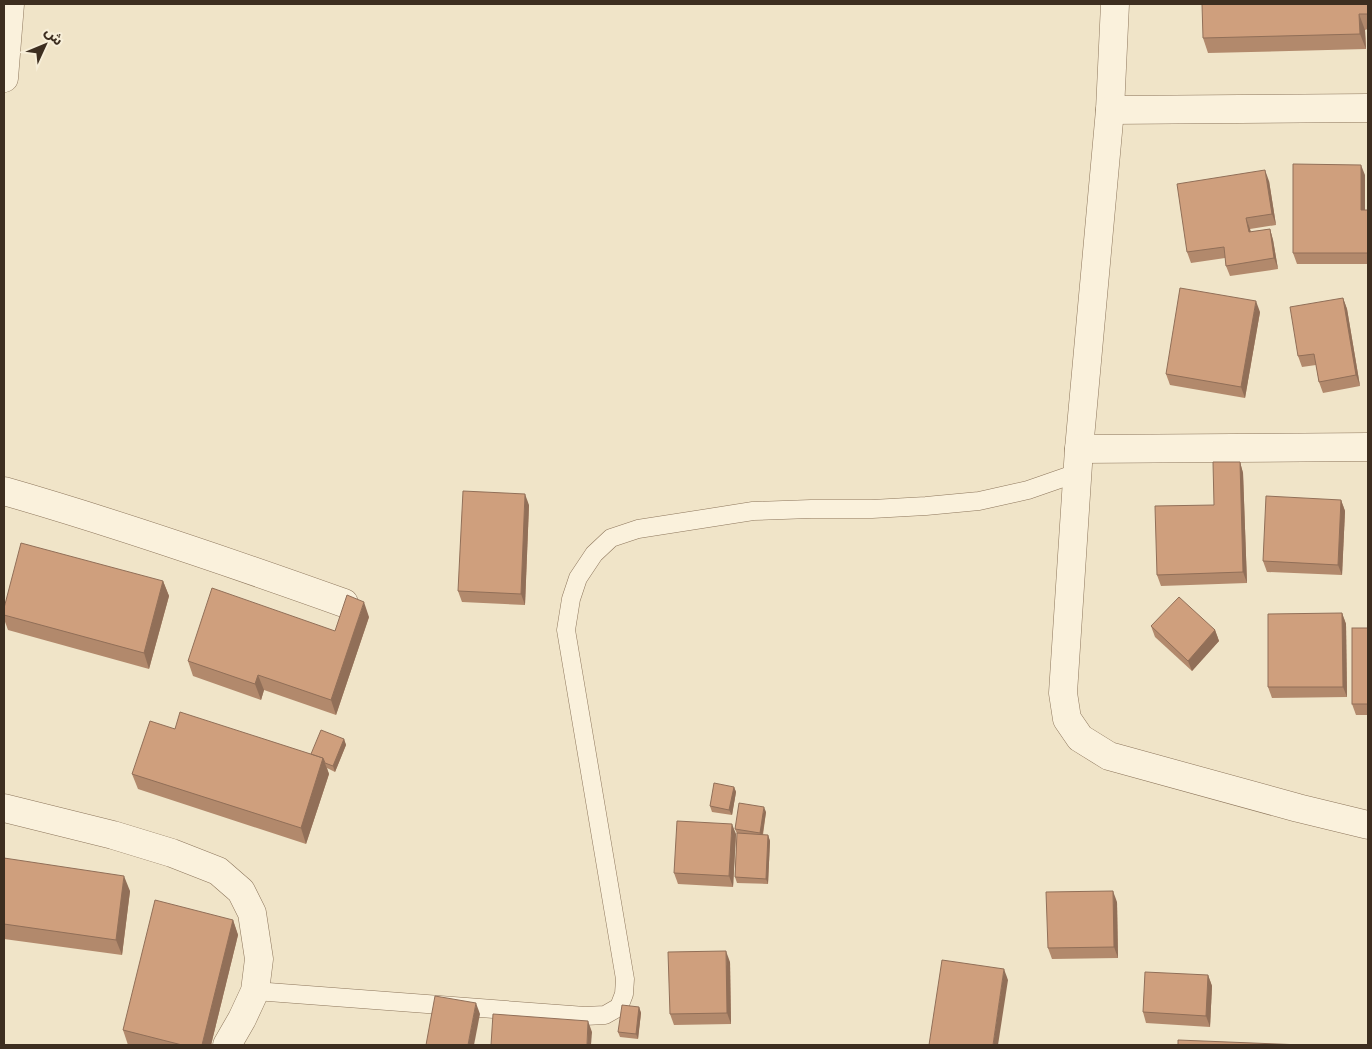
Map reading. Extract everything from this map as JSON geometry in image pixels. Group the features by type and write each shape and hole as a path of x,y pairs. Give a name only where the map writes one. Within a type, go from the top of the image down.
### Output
{"street":[{"path":"4,78 10,4"},
{"path":"1115,4 1110,110 1078,461 1063,692 1067,719 1080,738 1109,756 1368,825"},
{"path":"1110,110 1368,108"},
{"path":"1078,461 1368,447"},
{"path":"4,491 123,527 344,603"},
{"path":"4,808 113,835 172,853 218,871 241,892 252,913 259,959 255,991 227,1045"}],"lane":[{"path":"255,991 585,1016 605,1015 619,1008 624,994 626,979 566,630 571,599 578,578 594,554 610,538 638,529 753,511 872,509 979,501 1028,490 1078,461"}],"building":[{"path":"1202,4 1368,4 1368,14 1359,14 1360,34 1203,38"},
{"path":"1293,164 1361,165 1361,210 1368,210 1368,253 1293,253"},
{"path":"1265,170 1272,214 1246,218 1249,232 1270,229 1274,258 1226,266 1224,247 1187,252 1177,184"},
{"path":"1180,288 1256,301 1241,387 1166,374"},
{"path":"1343,298 1356,375 1319,382 1314,354 1298,356 1290,307"},
{"path":"1213,462 1240,462 1243,572 1157,575 1155,506 1214,505"},
{"path":"463,491 525,494 521,594 458,591"},
{"path":"1266,496 1341,500 1338,565 1263,561"},
{"path":"21,543 163,581 144,653 4,615 4,608"},
{"path":"212,588 335,631 347,595 364,602 331,700 258,675 255,684 188,661"},
{"path":"1179,597 1215,630 1188,661 1151,626"},
{"path":"1342,613 1343,687 1268,687 1268,614"},
{"path":"1352,628 1368,628 1368,704 1352,704"},
{"path":"180,712 323,758 301,828 132,774 150,721 175,729"},
{"path":"321,730 344,739 333,766 325,763 323,758 311,754"},
{"path":"714,783 734,787 729,810 710,806"},
{"path":"739,803 764,807 760,833 735,829"},
{"path":"677,821 732,824 729,876 674,873"},
{"path":"737,833 768,835 766,879 735,877"},
{"path":"4,858 124,876 116,940 4,924"},
{"path":"1113,891 1114,947 1048,948 1046,892"},
{"path":"155,900 233,920 202,1045 182,1045 123,1030"},
{"path":"726,951 727,1013 670,1014 668,952"},
{"path":"942,960 1004,969 993,1045 929,1045"},
{"path":"1145,972 1208,975 1206,1016 1143,1012"},
{"path":"435,996 476,1003 468,1045 426,1045"},
{"path":"622,1005 639,1007 636,1034 618,1032"},
{"path":"493,1014 588,1021 587,1045 491,1045"},
{"path":"1178,1040 1302,1045 1178,1045"}]}
